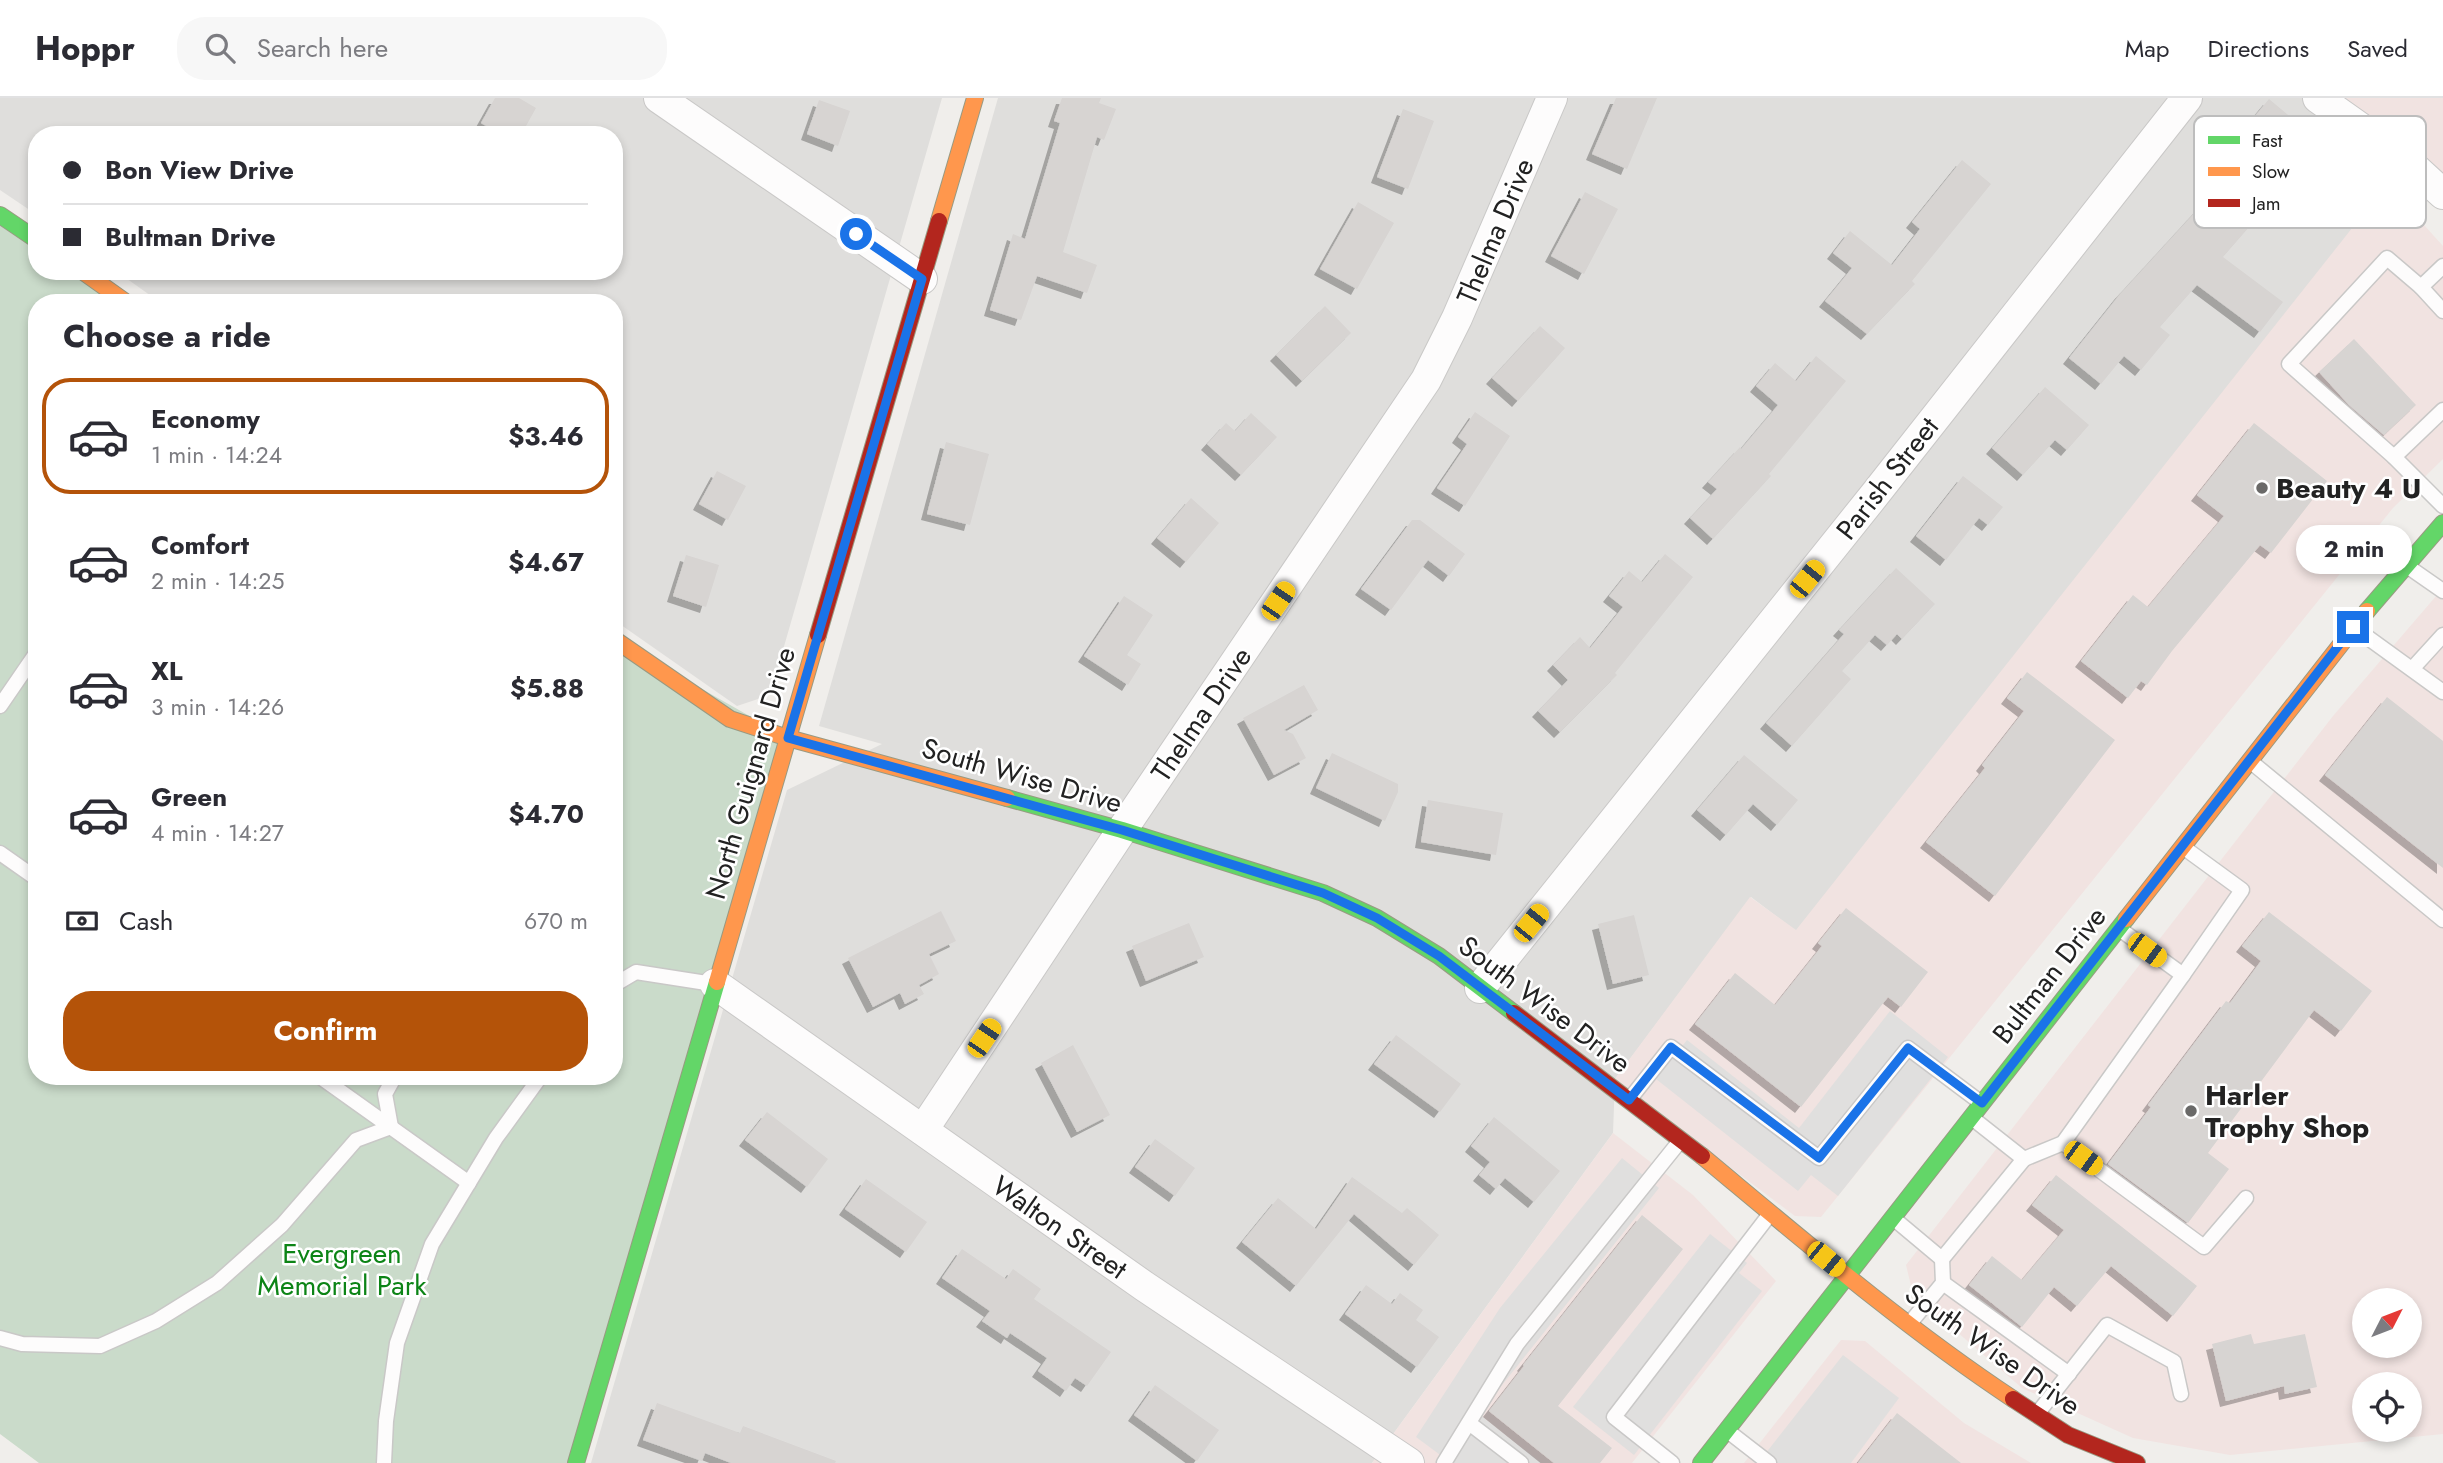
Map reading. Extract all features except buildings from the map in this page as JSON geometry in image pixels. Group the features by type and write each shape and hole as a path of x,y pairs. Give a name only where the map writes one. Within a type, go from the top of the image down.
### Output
{"main road":[{"name":"North Guignard Drive","path":"576,1463 975,98"},
{"path":"0,215 28,234"},
{"path":"95,280 114,294"},
{"name":"Bultman Drive","path":"1701,1463 2353,627 2443,523"},
{"name":"South Wise Drive","path":"623,645 730,719 788,738 1122,830 1323,893 1377,918 1439,956 1629,1100 1847,1276 1970,1371 2068,1436 2137,1463"}],"street":[{"path":"659,98 922,279"},
{"name":"Thelma Drive","path":"923,1130 1426,380 1457,318 1552,98"},
{"name":"Parish Street","path":"1480,988 1876,493 2187,98"},
{"path":"2318,98 2343,116"},
{"path":"2426,176 2441,187"},
{"name":"Walton Street","path":"715,984 1143,1286 1409,1463"}],"lane":[{"path":"2443,312 2421,287 2387,258 2289,364 2394,457 2443,506"},
{"path":"2421,287 2443,266"},
{"path":"2394,457 2443,410"},
{"path":"2405,565 2443,591"},
{"path":"2353,627 2443,692"},
{"path":"2412,669 2443,635"},
{"path":"0,706 28,665"},
{"path":"2249,760 2443,920"},
{"path":"1909,1324 1943,1283 1942,1259 2024,1159 2063,1143 2242,890 2182,847"},
{"path":"0,853 28,873"},
{"path":"2119,929 2183,975"},
{"path":"623,980 636,972 715,984"},
{"path":"1629,1100 1671,1047 1819,1158 1908,1048 1982,1103"},
{"path":"331,1085 469,1183"},
{"path":"390,1085 385,1094 391,1127"},
{"path":"384,1463 386,1421 397,1343 432,1244 496,1138 534,1085"},
{"path":"1972,1117 2024,1159"},
{"path":"0,1338 22,1344 100,1346 156,1321 217,1283 282,1225 356,1139 391,1127"},
{"path":"1444,1463 1517,1344 1681,1140"},
{"path":"2063,1143 2204,1247 2246,1198"},
{"path":"1672,1463 1614,1417 1771,1213"},
{"path":"1892,1217 1942,1259"},
{"path":"1943,1283 2069,1374"},
{"path":"2036,1416 2107,1325 2174,1362 2181,1394"},
{"path":"1469,1423 1521,1463"},
{"path":"1727,1430 1769,1463"}],"shaded area":[{"path":"0,98 942,98 770,695 737,706 623,626 623,294 148,294 129,280 623,280 623,126 28,126 28,209 0,190"},
{"path":"998,98 2343,98 2369,116 2194,116 2194,228 2357,228 1796,931 1751,897 1615,1079 1613,1133 1372,1463 591,1463 787,790 882,744 819,726"},
{"path":"2343,98 2443,98 2443,176 2426,158 2426,116 2369,116"},
{"path":"2426,227 2443,246 2443,459 2393,508 1821,1217 1795,1216 1614,1080 1750,897 1796,930 2352,228"},
{"path":"2443,588 2443,1434 2422,1436 2422,1372 2352,1372 2352,1442 2362,1442 2230,1455 2133,1438 2022,1388 1913,1294 1906,1265 2333,716"},
{"path":"1890,1011 1948,1057 1838,1196 1811,1175 1798,1191 1656,1079 1687,1040 1799,1128"},
{"path":"1613,1133 1693,1195 1776,1281 1632,1463 1372,1463"},
{"path":"1622,1158 1659,1188 1479,1414 1541,1463 1451,1463 1416,1437 1500,1308"},
{"path":"1710,1234 1747,1263 1739,1273 1762,1291 1634,1455 1573,1407"},
{"path":"1841,1340 1865,1341 1964,1423 2031,1463 1744,1463"},
{"path":"1843,1355 1899,1398 1851,1463 1758,1463"}],"green space":[{"name":"Evergreen Memorial Park","path":"0,215 28,234 28,280 95,280 114,294 28,294 28,1085 623,1085 623,644 788,738 576,1463 39,1463 0,1434"}],"traffic: fast":[{"path":"0,215 28,234"},
{"path":"2367,611 2443,523"},
{"path":"1007,798 1122,830 1323,893 1377,918 1439,956 1514,1013"},
{"path":"1701,1463 2126,919"},
{"path":"576,1463 717,982"}],"traffic: slow":[{"path":"939,221 975,98"},
{"path":"95,280 114,294"},
{"path":"2126,919 2367,611"},
{"path":"717,982 818,635"},
{"path":"623,645 730,719 788,738 1007,798"},
{"path":"1702,1156 1893,1312 2013,1399"}],"traffic: jam":[{"path":"818,635 939,221"},
{"path":"1514,1013 1702,1156"},
{"path":"2013,1399 2068,1435 2137,1463"}],"place":[{"name":"Beauty 4 U","path":"2262,488"},
{"name":"Harler Trophy Shop","path":"2191,1111"}],"route":[{"path":"856,234 922,279 788,738 1122,830 1323,893 1377,918 1439,956 1629,1100 1671,1047 1819,1158 1908,1048 1982,1103 2353,627"}]}
